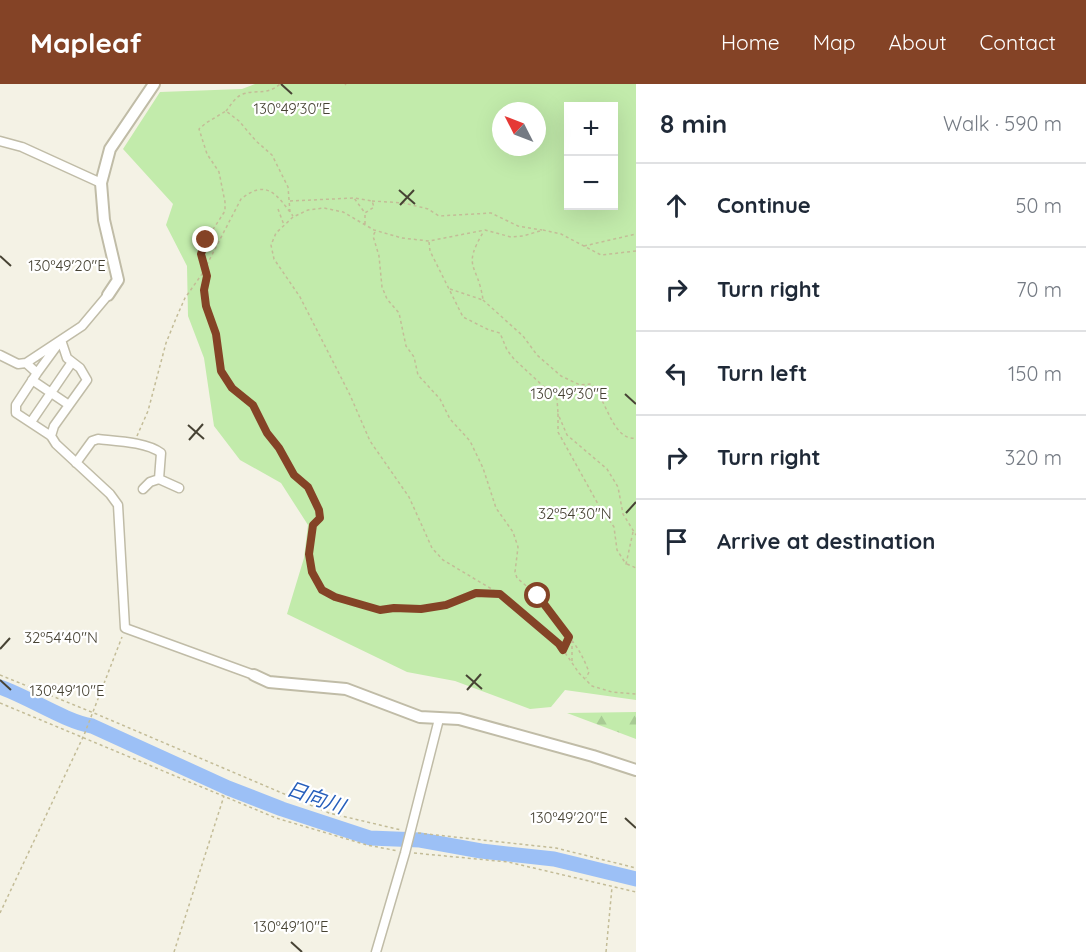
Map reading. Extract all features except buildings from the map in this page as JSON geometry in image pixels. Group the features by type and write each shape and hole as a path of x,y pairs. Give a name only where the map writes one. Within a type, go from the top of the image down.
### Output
{"street":[{"path":"0,355 18,364 26,363 82,326 118,280 104,220 101,183 110,149 154,84"},
{"path":"0,141 22,147 101,183"},
{"path":"51,436 54,426 87,380 80,368 67,358 61,340"},
{"path":"61,340 16,405 16,413 51,436 56,444 110,494 118,505 125,628 269,682 346,689 420,717 459,719 636,770"},
{"path":"31,422 72,362"},
{"path":"26,363 35,377 69,405"},
{"path":"76,463 92,441 98,439 133,444 158,450 161,453 159,479"},
{"path":"143,489 150,482 159,479 179,488"},
{"path":"376,952 405,853 439,718"}],"path":[{"path":"280,84 267,92 244,93 236,98 226,111 199,129 207,154 219,172 225,202 225,211 206,240 201,254 207,276 204,290 206,306 216,334 221,371 232,388 253,405 267,433 279,448 294,475 308,487 319,510 320,518 313,525 309,554 312,572 322,590 335,597 380,610 421,609 446,605 476,593 500,594"},
{"path":"226,111 272,155 288,187 290,212"},
{"path":"133,444 148,411 169,334 185,298 206,267 241,198 251,190 265,189 275,193 293,217"},
{"path":"289,201 354,198 404,203 428,209 439,216 491,213 518,226 561,234 601,255 636,251"},
{"path":"354,198 365,213 365,225"},
{"path":"365,213 374,207 372,201"},
{"path":"543,230 511,237 485,230 429,241 402,238 375,231 343,212 324,208 308,210 293,217 276,233 272,245 274,259 300,297 350,395 370,441 408,497 432,548 443,560 500,594 559,644 592,686 612,692 636,694"},
{"path":"278,209 284,225"},
{"path":"483,300 482,289 472,264 472,254 485,230"},
{"path":"375,231 373,236 379,256 382,287 387,299 399,313 406,346 414,357 418,375 440,399 450,419 470,441 483,468 496,508 513,531 518,547 515,572 518,578 538,596 572,640 589,672 585,679"},
{"path":"584,246 636,234"},
{"path":"429,241 430,251 463,317 500,333 507,350 556,399 558,432 598,504 614,527 617,550 626,564 636,568"},
{"path":"449,289 483,300 523,336 537,355 561,376 580,385 591,384 604,402 617,431 630,439 636,438"},
{"path":"558,414 567,435 607,469 618,487 623,514 636,535"},
{"path":"626,564 633,532"},
{"path":"0,913 94,713 125,628"},
{"path":"563,650 569,637"},
{"path":"572,640 572,662"},
{"path":"0,675 329,813 410,832 556,848 636,868"},
{"path":"0,703 276,818 367,845 405,853 508,861 636,892"},
{"path":"174,952 224,795"},
{"path":"606,952 612,886"}],"green space":[{"path":"255,84 636,84 636,700 565,690 551,707 530,709 455,681 407,672 287,614 304,558 308,525 281,483 240,460 214,426 204,358 188,316 187,266 166,225 173,204 123,149 160,92 242,89"},
{"path":"636,712 636,739 567,713"}],"waterway":[{"name":"日向川","path":"0,687 228,788 282,809 370,838 420,840 481,851 554,859 636,879"}],"route":[{"path":"206,240 201,254 207,276 204,290 206,306 216,334 221,371 232,388 253,405 267,433 279,448 294,475 308,487 319,510 320,518 313,525 309,554 312,572 322,590 335,597 380,610 421,609 446,605 476,593 500,594 559,644 563,650 569,637 538,596"}]}
